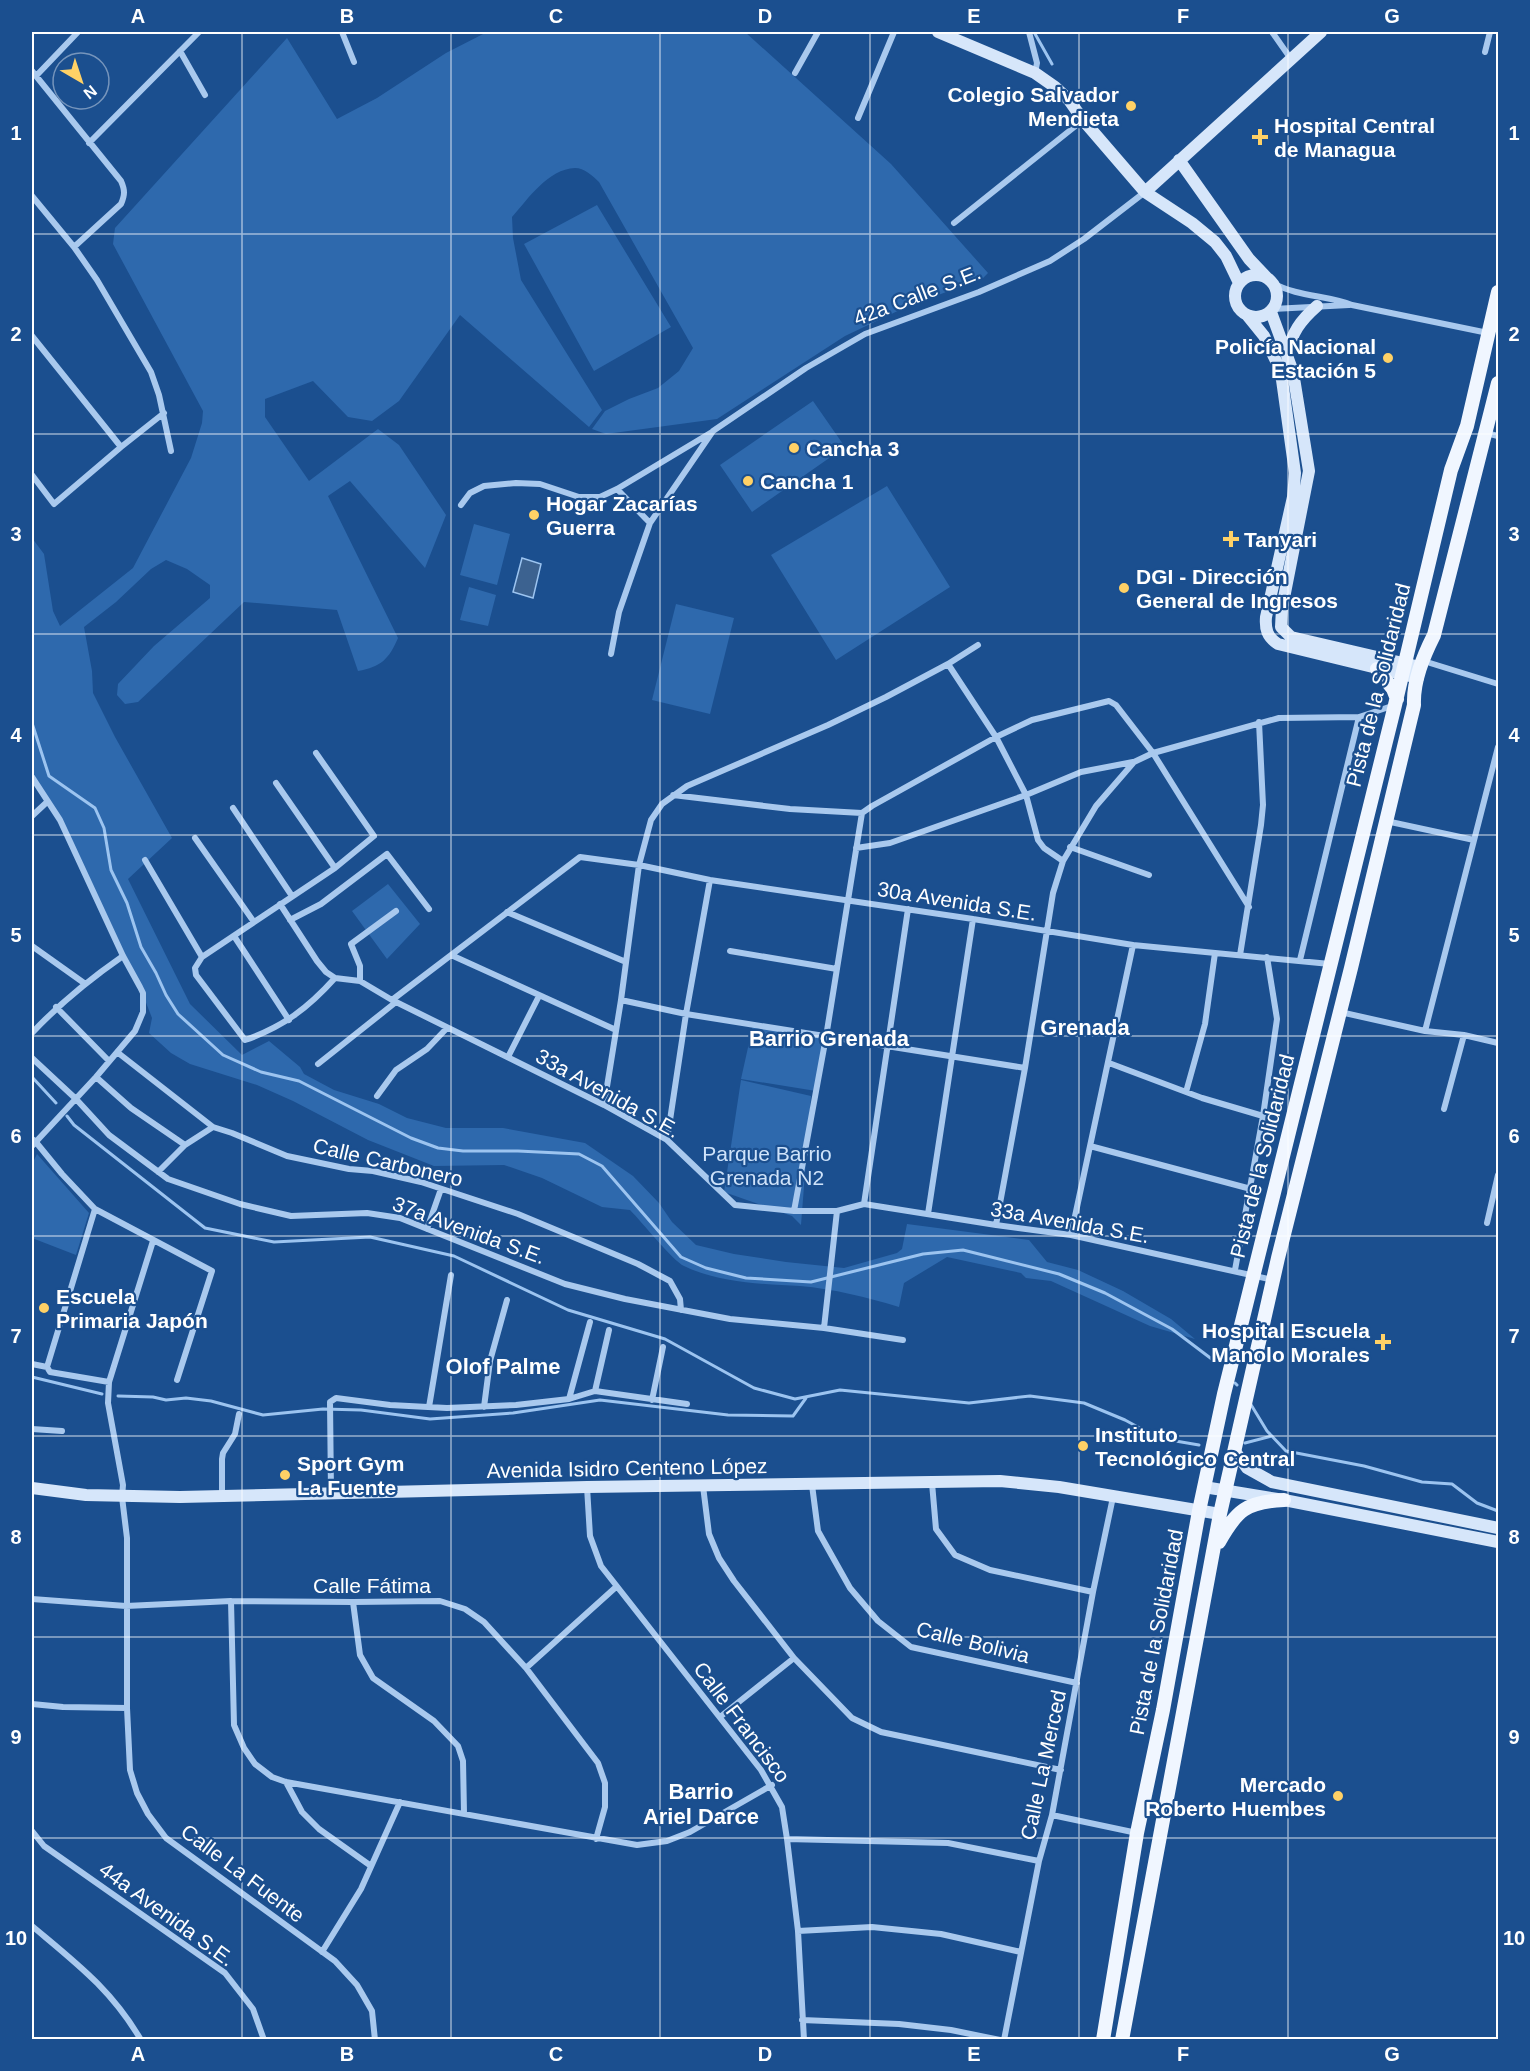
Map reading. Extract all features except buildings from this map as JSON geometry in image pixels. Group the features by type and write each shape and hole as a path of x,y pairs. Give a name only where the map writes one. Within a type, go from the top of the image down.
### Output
{"main road":[{"name":"Pista de la Solidaridad","path":"1103,2040 1137,1833 1169,1682 1204,1487 1230,1366 1396,702 1451,470 1467,426 1498,292"},
{"name":"Pista de la Solidaridad","path":"1122,2040 1234,1450 1414,705 1414,696 1492,434 1498,384"},
{"path":"1377,669 1393,689 1396,702"},
{"path":"1212,1558 1228,1527 1242,1511 1260,1502 1284,1500"}],"street":[{"path":"74,247 120,204 124,197 121,181 34,73 78,32"},
{"path":"89,143 199,32"},
{"path":"342,32 354,62"},
{"path":"795,74 818,32"},
{"path":"858,118 894,32"},
{"path":"938,32 1035,73 1055,87 1069,100 1144,192 1192,223 1215,242 1226,256 1239,284 1235,298 1237,306 1263,336 1277,363 1282,380 1295,473 1293,497 1266,617 1266,631 1270,639 1278,644 1377,669 1423,670 1498,684"},
{"path":"1029,32 1037,63 1035,73"},
{"path":"1272,32 1291,59"},
{"name":"42a Calle S.E.","path":"611,654 619,612 650,523 713,431 806,368 865,334 979,292 1050,261 1084,239 1144,192 1321,32"},
{"path":"1485,52 1490,32"},
{"path":"180,51 205,95"},
{"path":"954,223 1083,120"},
{"path":"1179,160 1249,259 1270,281 1277,296 1272,310 1288,355 1296,388 1309,471 1286,585 1281,627 1291,637 1403,669"},
{"path":"32,196 74,247 97,280 151,372 164,413 171,451"},
{"path":"1239,284 1252,276 1303,295 1342,301 1488,333"},
{"path":"1247,315 1259,317 1272,310 1352,305"},
{"path":"1288,355 1290,340 1297,327 1317,306"},
{"path":"32,336 121,447"},
{"path":"32,475 54,504 164,413"},
{"path":"461,506 470,493 484,486 516,483 540,484 579,497 600,497 618,489 713,431"},
{"path":"618,489 650,523"},
{"path":"604,1105 639,865 651,820 662,804 687,786 886,697 978,645"},
{"path":"948,664 996,737 1026,795 1038,840 1044,848 1063,861"},
{"path":"673,795 790,809 862,813 996,737 1043,716 1109,701 1116,705 1153,753 1249,907"},
{"path":"856,848 890,843 1026,795 1081,772 1134,762 1153,753 1260,723 1279,718 1359,717 1396,702"},
{"path":"1300,960 1359,717"},
{"path":"1240,955 1263,805 1260,723"},
{"path":"1425,1031 1498,747"},
{"path":"279,904 317,962 335,978 312,1003 289,1020 269,1032 245,1040 196,975 195,968 202,957 279,904 335,868 374,836 316,753"},
{"path":"996,1225 1025,1068 1053,893 1070,847 1096,806 1134,762"},
{"path":"32,778 60,820 123,956 143,993 143,1012 135,1031 61,1116 33,1142 95,1209 212,1270 177,1380"},
{"path":"276,783 335,868"},
{"path":"32,816 47,802"},
{"path":"233,808 292,896"},
{"path":"794,1211 826,1037 862,813"},
{"path":"1386,820 1474,840"},
{"path":"195,838 254,922"},
{"path":"1070,847 1149,875"},
{"path":"290,920 321,904 387,854 429,909"},
{"name":"30a Avenida S.E.","path":"507,912 580,857 639,865 710,880 1133,945 1331,964"},
{"path":"145,860 202,957"},
{"path":"667,1140 686,1014 710,880"},
{"path":"864,1204 908,909"},
{"path":"360,981 360,966 351,944 396,911"},
{"path":"318,1064 507,912 626,962"},
{"path":"928,1214 973,919"},
{"path":"234,936 289,1020"},
{"path":"1071,1235 1133,945"},
{"path":"32,946 84,983"},
{"path":"730,951 837,969"},
{"path":"1186,1092 1205,1024 1215,952"},
{"path":"451,955 616,1030"},
{"path":"32,1033 56,1007 84,983 123,956"},
{"path":"1234,1270 1251,1189 1276,1019 1267,957"},
{"name":"33a Avenida S.E.","path":"335,978 360,981 394,1001 604,1105 667,1140 735,1205 794,1211 837,1211 864,1204 1071,1235 1274,1280"},
{"path":"508,1058 539,996"},
{"path":"621,1000 686,1014 1025,1068"},
{"path":"56,1007 109,1061"},
{"path":"1340,1012 1425,1031 1464,1035 1498,1043"},
{"path":"377,1096 396,1070 427,1049 447,1028"},
{"path":"1444,1109 1464,1035"},
{"name":"Calle Carbonero","path":"117,1052 213,1127 232,1132 287,1156 350,1169 374,1171 441,1189 518,1214 638,1264 670,1281 680,1299 681,1310"},
{"name":"37a Avenida S.E.","path":"32,1058 76,1099 109,1135 158,1172 168,1179 240,1204 279,1215 368,1213 400,1218 565,1284 625,1299 730,1319 824,1328 903,1340"},
{"path":"1109,1063 1186,1092 1263,1116"},
{"path":"96,1077 131,1108 185,1145"},
{"path":"158,1172 185,1145 213,1127"},
{"path":"1090,1146 1251,1189"},
{"path":"1487,1223 1498,1175"},
{"path":"427,1229 441,1189"},
{"path":"47,1367 95,1209"},
{"path":"824,1328 837,1211"},
{"name":"Calle La Fuente","path":"153,1241 109,1382 108,1403 123,1485 122,1497 127,1538 127,1708 130,1770 147,1814 166,1838 335,1961 357,1985 372,2011 375,2040"},
{"path":"429,1407 451,1275"},
{"path":"484,1407 490,1361 507,1300"},
{"path":"568,1399 590,1322"},
{"path":"595,1391 609,1330"},
{"path":"652,1400 663,1347"},
{"path":"32,1364 47,1367 50,1372 109,1382"},
{"path":"332,1494 330,1402 336,1398 429,1407 484,1407 568,1399 595,1391 687,1404"},
{"path":"222,1496 223,1453 235,1434 239,1414"},
{"path":"32,1429 62,1431"},
{"path":"1234,1450 1248,1468 1272,1482 1498,1528"},
{"name":"Avenida Isidro Centeno López","path":"32,1488 122,1497 1000,1481 1059,1487 1220,1515"},
{"path":"932,1483 936,1529 955,1555 990,1570 1093,1592"},
{"name":"Calle Bolivia","path":"812,1485 818,1531 850,1588 878,1621 911,1647 1077,1683"},
{"path":"703,1486 709,1534 719,1558 734,1581 794,1658 852,1718 881,1732 1061,1770"},
{"name":"Calle Francisco","path":"588,1487 590,1536 600,1566 772,1785 782,1808 798,1931 804,2040"},
{"path":"1204,1487 1284,1500 1498,1542"},
{"name":"Calle La Merced","path":"1002,2040 1038,1861 1052,1815 1113,1497"},
{"path":"526,1668 616,1587"},
{"name":"Calle Fátima","path":"32,1599 126,1606 231,1601 440,1601 465,1609 484,1622 526,1668 598,1763 605,1783 605,1807 596,1839"},
{"path":"231,1601 234,1725 244,1748 255,1764 272,1777 286,1782 637,1845 667,1841 690,1832 772,1785"},
{"path":"353,1602 360,1655 373,1678 434,1721 458,1746 463,1761 464,1813"},
{"path":"720,1717 794,1658"},
{"path":"32,1704 127,1708"},
{"path":"286,1782 302,1812 319,1829 371,1866"},
{"path":"322,1952 361,1889 400,1802"},
{"path":"1052,1815 1137,1833"},
{"name":"44a Avenida S.E.","path":"32,1832 44,1846 225,1973 253,2009 264,2040"},
{"path":"787,1839 948,1843 1038,1861"},
{"path":"32,1926 98,1982 126,2015 141,2040"},
{"path":"798,1931 872,1927 941,1934 1021,1952"},
{"path":"802,2020 899,2024 951,2030 1002,2040"}],"green space":[{"path":"487,32 745,32 891,164 988,273 983,278 904,308 845,336 717,419 606,434 592,429 605,411 658,388 679,371 693,348 599,182 582,169 575,168 556,174 539,186 512,217 513,238 521,280 602,410 589,427 460,315 399,401 372,421 348,417 313,381 265,399 265,417 309,481 378,429 399,445 446,515 425,568 350,481 328,496 398,638 387,657 373,667 358,671 337,610 244,602 138,702 125,704 117,695 118,684 154,646 210,598 210,585 187,569 166,560 151,569 116,602 84,627 92,671 93,693 172,838 128,879 190,1004 242,1055 269,1041 300,1067 304,1074 334,1090 379,1104 407,1118 446,1128 503,1128 585,1143 633,1176 659,1203 672,1222 696,1245 734,1254 844,1268 897,1253 902,1249 907,1224 1029,1240 1047,1262 1078,1270 1123,1291 1171,1319 1195,1339 1150,1326 1051,1281 1026,1278 1021,1273 947,1257 904,1283 899,1307 825,1289 741,1282 697,1272 679,1263 630,1210 602,1207 542,1178 504,1165 434,1166 368,1140 257,1085 190,1064 171,1053 149,1033 152,1018 140,987 60,820 32,777 32,538 44,554 53,611 60,626 133,568 191,458 202,423 203,411 113,244 115,228 287,38 337,119 377,98 446,53"},
{"path":"597,205 671,327 594,371 524,244"},
{"path":"813,401 845,447 752,512 720,465"},
{"path":"887,486 950,587 836,660 771,555"},
{"path":"474,524 510,534 497,585 460,575"},
{"path":"469,587 496,595 488,626 460,620"},
{"path":"676,604 734,618 710,714 652,700"},
{"path":"388,884 420,924 387,959 352,911"},
{"path":"753,1025 826,1037 816,1091 741,1079"},
{"name":"Parque Barrio Grenada N2","path":"741,1080 811,1096 801,1225 792,1216 724,1192"},
{"path":"37,1154 89,1213 76,1255 32,1238 32,1164"}],"shaded area":[{"path":"522,558 541,564 533,598 513,592"}],"waterway":[{"path":"1034,32 1052,64"},
{"path":"32,723 49,776 95,808 104,828 111,870 127,903 141,947 166,995 178,1014 223,1055 261,1072 299,1081 411,1138 438,1148 463,1151 579,1154 602,1166 681,1257 706,1268 746,1278 811,1282 923,1254 963,1250 1059,1274 1105,1293 1172,1329 1213,1360"},
{"path":"32,1077 56,1103"},
{"path":"67,1116 74,1125 205,1228 274,1242 370,1237 454,1256 568,1310 665,1339 754,1388 795,1399 840,1390 969,1403 1030,1396 1084,1403 1125,1420 1158,1438 1199,1445"},
{"path":"32,1377 102,1394"},
{"path":"118,1396 211,1401 263,1415 323,1409 361,1410 430,1419 513,1413 600,1400 728,1415 793,1416 806,1398"},
{"path":"1250,1403 1267,1431 1286,1451 1364,1466 1422,1482 1452,1484 1477,1503 1498,1511"},
{"path":"1245,1443 1272,1436"}],"place":[{"name":"Colegio Salvador Mendieta","path":"1131,106"},
{"name":"Hospital Central de Managua","path":"1260,137"},
{"name":"Policía Nacional Estación 5","path":"1388,358"},
{"name":"Cancha 3","path":"794,448"},
{"name":"Cancha 1","path":"748,481"},
{"name":"Hogar Zacarías Guerra","path":"534,515"},
{"name":"Tanyari","path":"1231,539"},
{"name":"DGI - Dirección General de Ingresos","path":"1124,588"},
{"name":"Escuela Primaria Japón","path":"44,1308"},
{"name":"Hospital Escuela Manolo Morales","path":"1383,1342"},
{"name":"Instituto Tecnológico Central","path":"1083,1446"},
{"name":"Sport Gym La Fuente","path":"285,1475"},
{"name":"Mercado Roberto Huembes","path":"1338,1796"}],"district":[{"name":"Grenada","path":"1085,1027"},
{"name":"Barrio Grenada","path":"829,1038"},
{"name":"Olof Palme","path":"503,1366"},
{"name":"Barrio Ariel Darce","path":"701,1804"}]}
